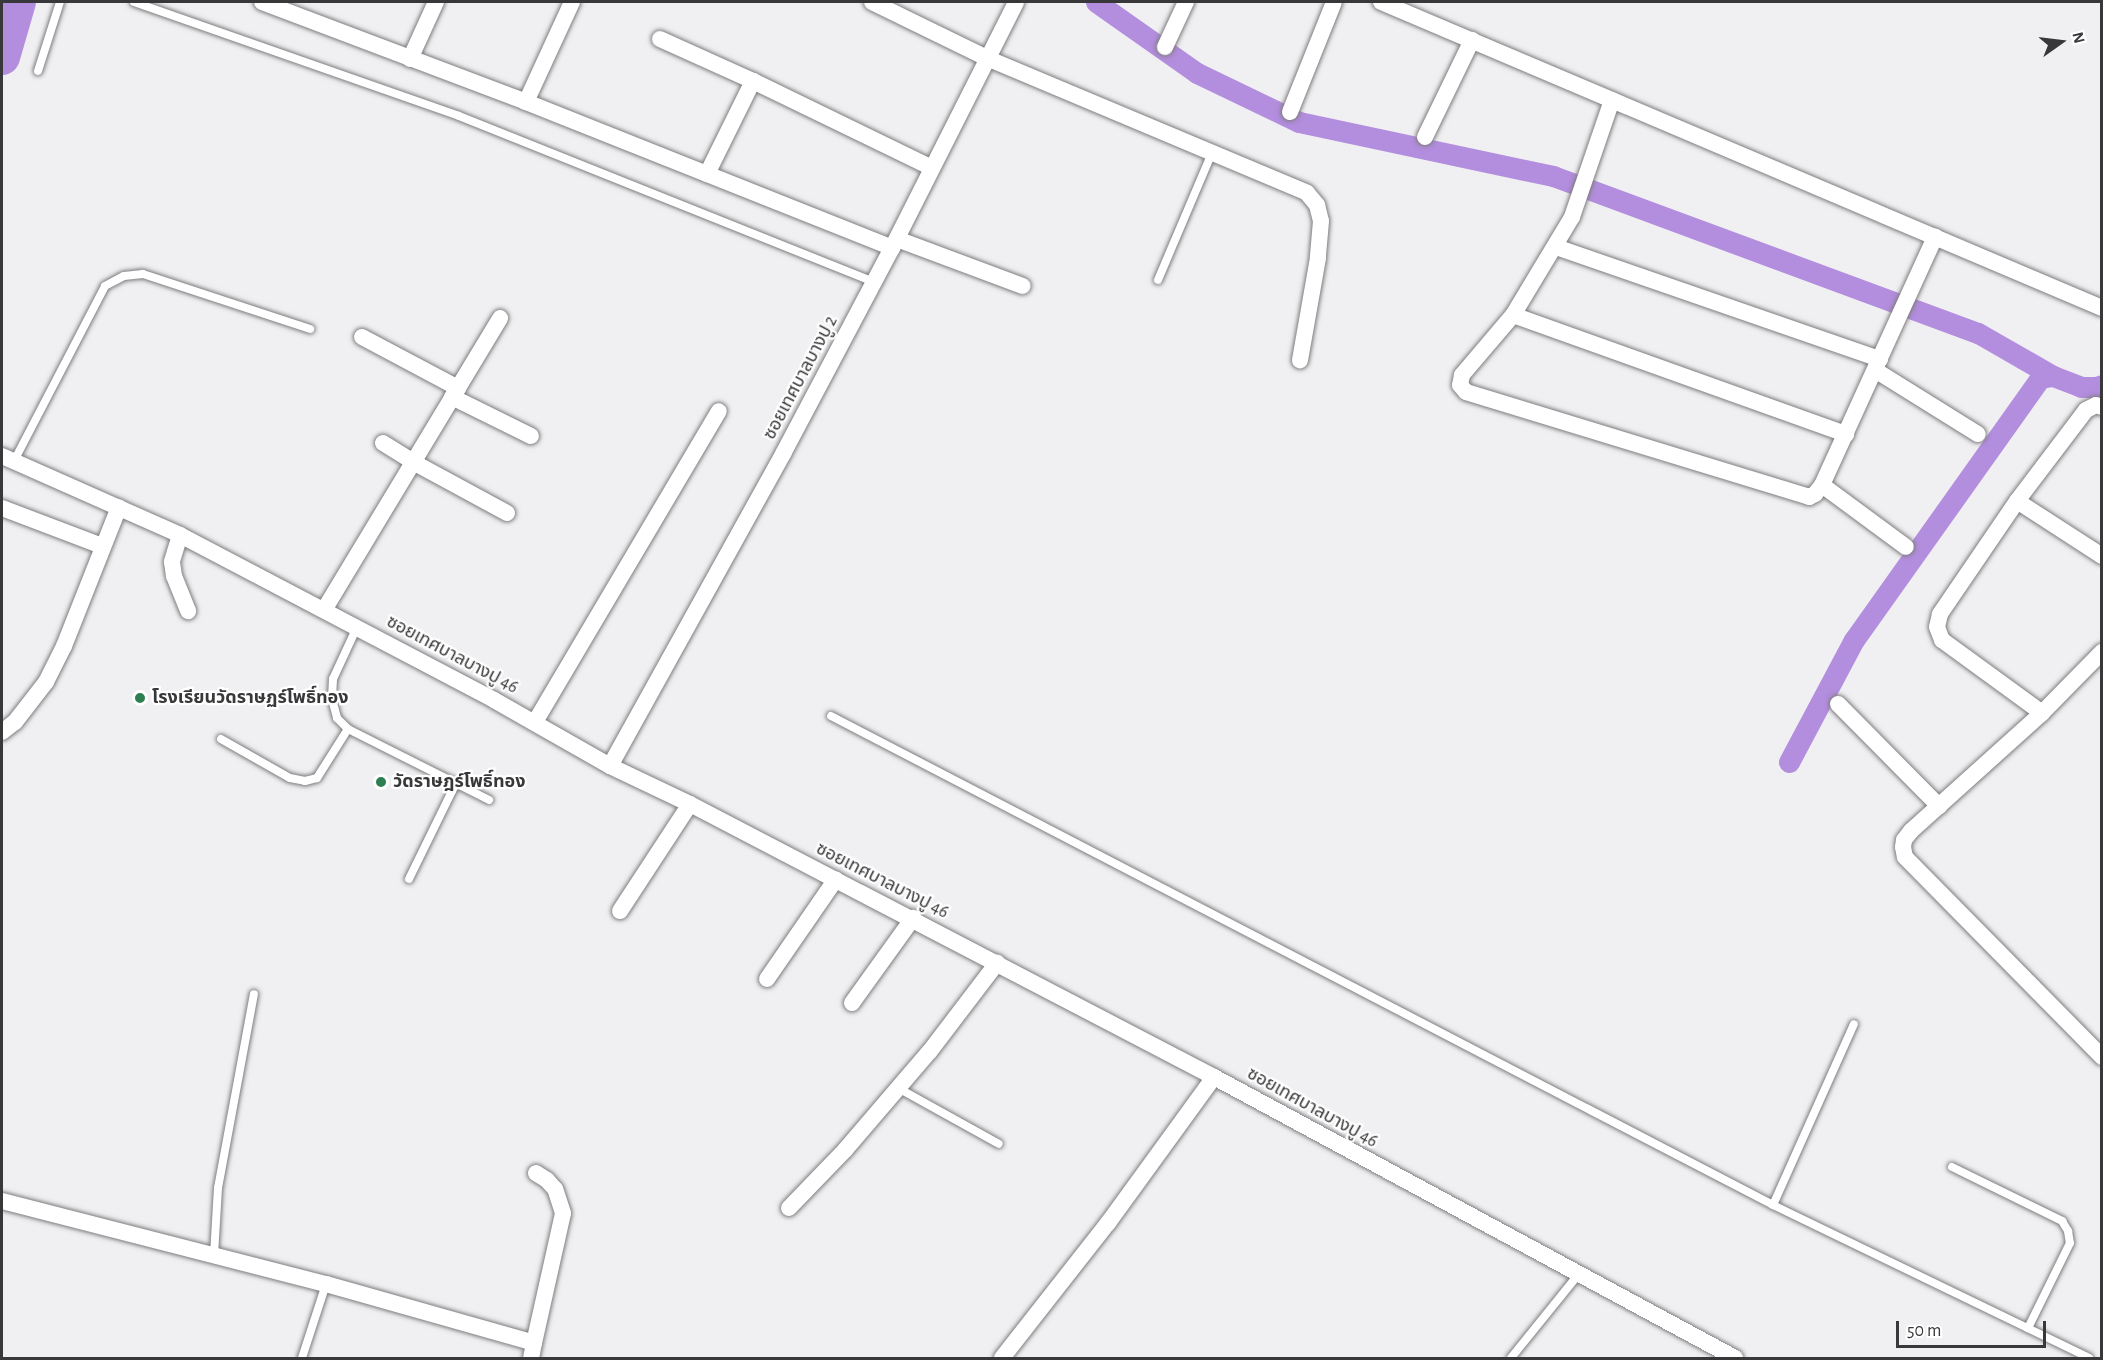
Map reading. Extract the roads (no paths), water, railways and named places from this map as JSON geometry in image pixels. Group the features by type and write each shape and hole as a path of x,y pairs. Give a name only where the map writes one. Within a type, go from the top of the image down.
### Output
{"street":[{"path":"262,2 302,9 410,59 707,174 895,244 1023,286"},
{"path":"410,59 436,2"},
{"path":"526,102 572,2"},
{"path":"872,2 989,59 1307,193 1317,204 1321,222 1318,258 1299,360"},
{"name":"ซอยเทศบาลบางปู 2","path":"610,766 784,452 895,244 1016,2"},
{"path":"1165,46 1186,2"},
{"path":"1290,112 1334,2"},
{"path":"1381,2 2102,308"},
{"path":"660,39 753,81 932,168"},
{"path":"1425,138 1472,40"},
{"path":"707,174 753,81"},
{"path":"1612,100 1572,217 1513,315 1462,375 1460,385 1466,392 1802,496 1815,494 1822,485 1846,434 1935,237"},
{"path":"1556,247 1878,364 1978,434"},
{"path":"1513,315 1846,434"},
{"path":"324,610 500,318"},
{"path":"362,337 531,436"},
{"path":"2042,713 1942,639 1937,627 1940,614 2017,501 2086,410 2096,405 2102,407"},
{"path":"535,722 719,411"},
{"path":"383,443 507,513"},
{"name":"ซอยเทศบาลบางปู 46","path":"8,459 180,535 357,627 535,722 610,766 690,804 912,918 1215,1077 1735,1359"},
{"path":"1822,485 1906,546"},
{"path":"2017,501 2102,556"},
{"path":"2,732 15,722 46,682 64,646 119,507"},
{"path":"2,508 102,546"},
{"path":"180,535 172,562 174,576 188,611"},
{"path":"2102,652 2042,713 1904,840 1905,857 2102,1057"},
{"path":"1838,704 1939,806"},
{"path":"620,911 690,804"},
{"path":"767,979 836,879"},
{"path":"852,1003 912,918"},
{"path":"789,1208 930,1051 998,963"},
{"path":"1002,1359 1108,1223 1215,1077"},
{"path":"2,1201 326,1284 532,1351 563,1213 555,1190 547,1180 536,1173"}],"lane":[{"path":"38,71 60,2"},
{"path":"134,2 459,116 874,282"},
{"path":"1158,280 1212,153"},
{"path":"8,459 105,286 124,276 143,274 310,329"},
{"path":"357,627 333,679 332,699 337,718 348,729 489,800"},
{"path":"831,716 1773,1205 2089,1359"},
{"path":"221,739 290,778 305,781 316,778 348,729"},
{"path":"409,879 456,783"},
{"path":"214,1255 218,1188 254,994"},
{"path":"1773,1205 1854,1024"},
{"path":"898,1088 999,1144"},
{"path":"1952,1167 2062,1221 2068,1231 2070,1243 2028,1328"},
{"path":"1511,1359 1578,1275"},
{"path":"302,1359 326,1284"}],"waterway":[{"path":"2,57 18,2"},
{"path":"1096,2 1197,73 1299,122 1553,176 1978,333 2053,376"},
{"path":"1789,762 1854,640 2040,378 2053,376 2081,387 2102,385"}],"place":[{"name":"โรงเรียนวัดราษฏร์โพธิ์ทอง","path":"140,698"},
{"name":"วัดราษฎร์โพธิ์ทอง","path":"381,782"}]}
